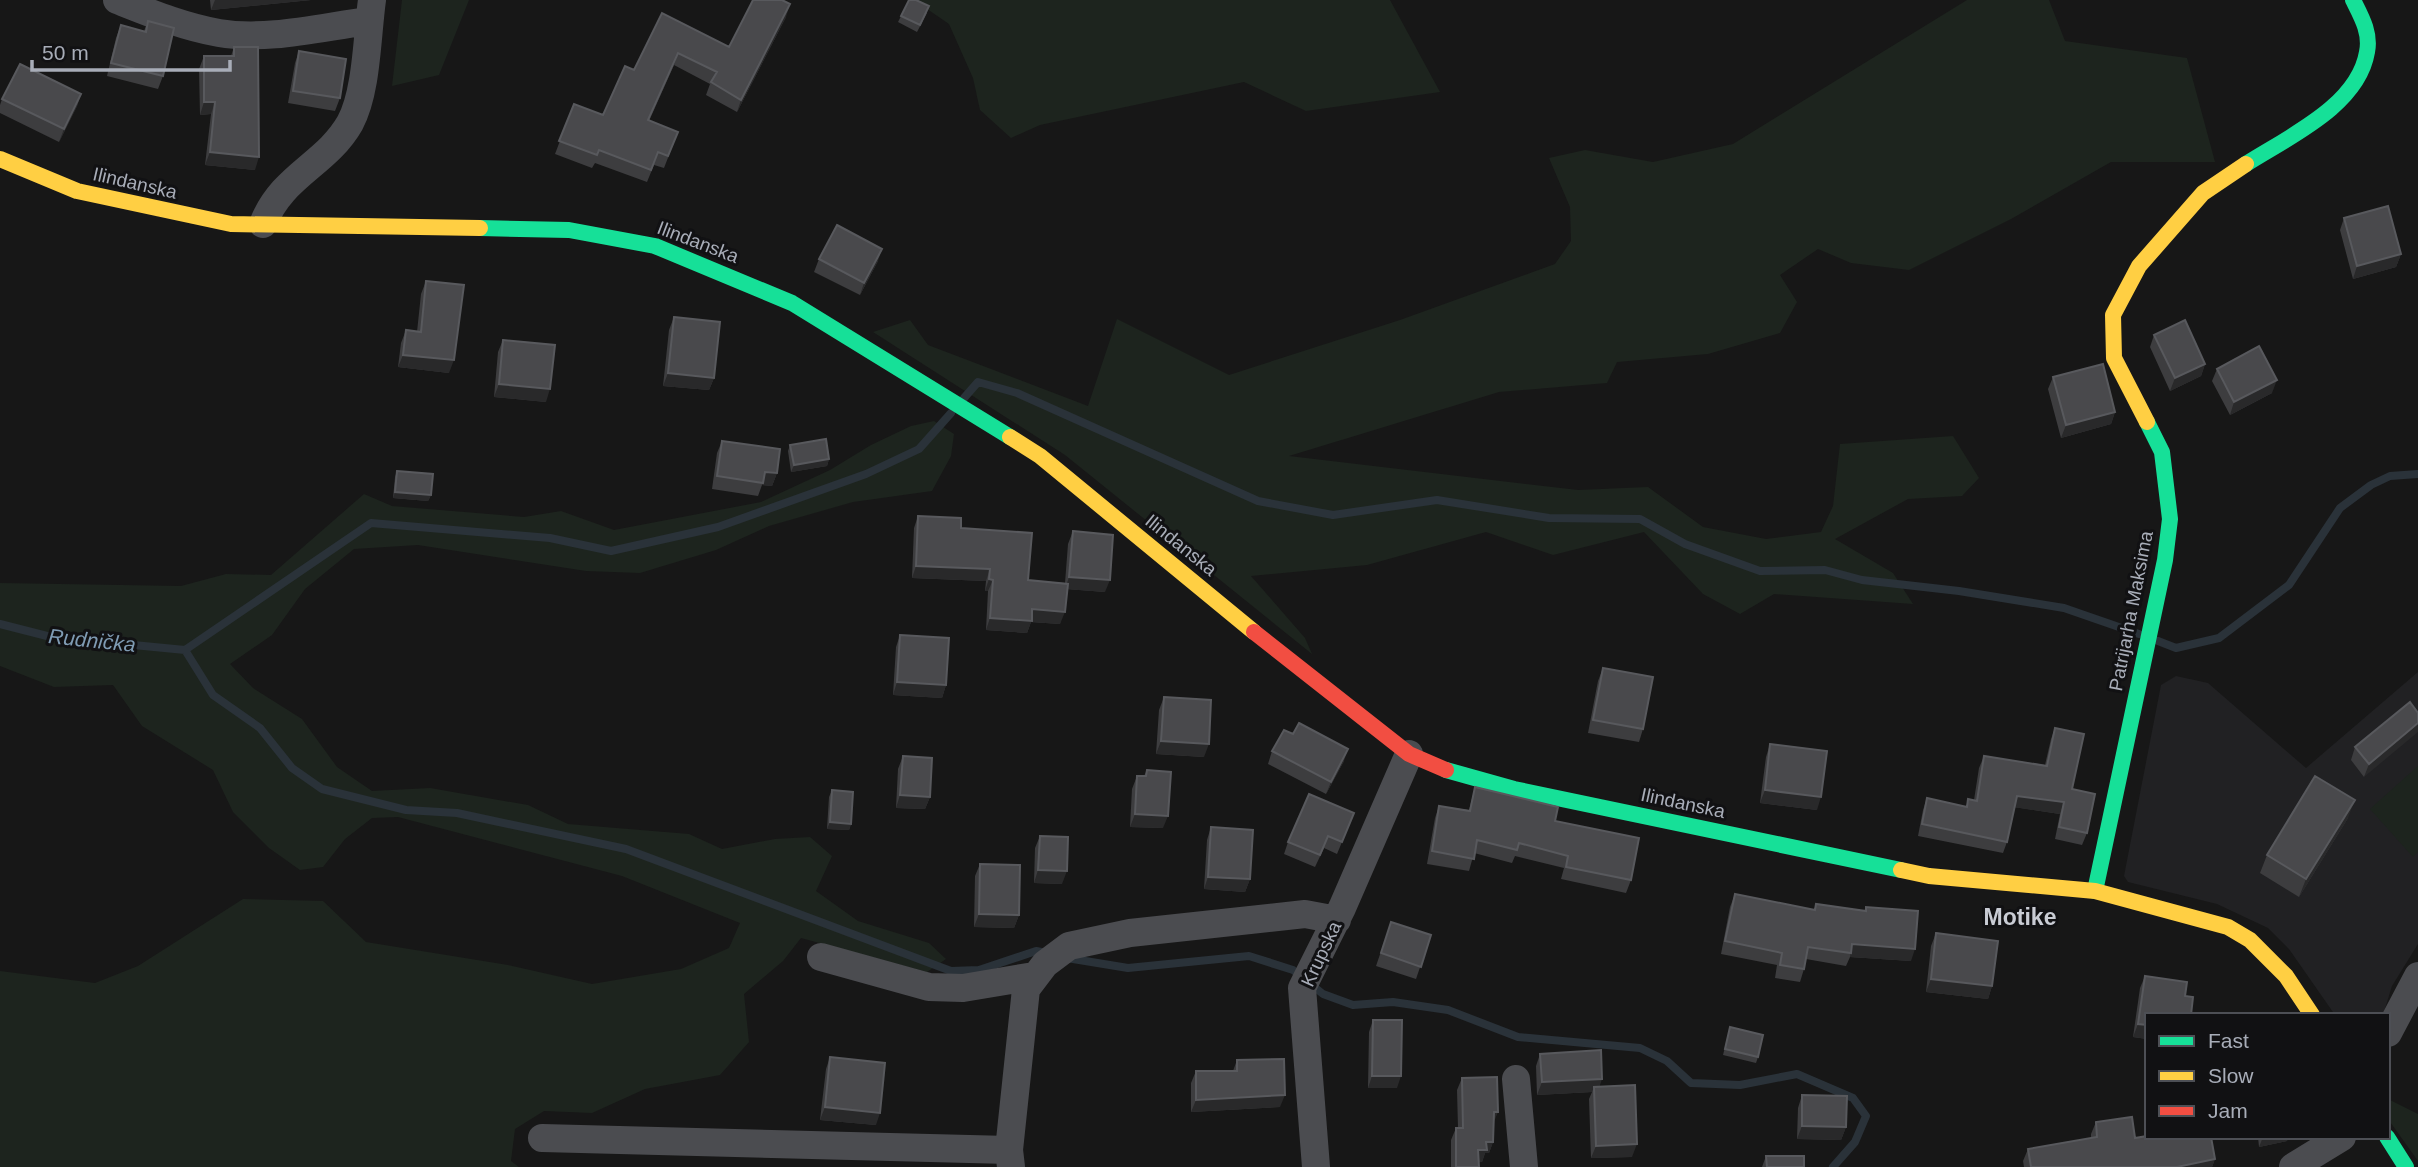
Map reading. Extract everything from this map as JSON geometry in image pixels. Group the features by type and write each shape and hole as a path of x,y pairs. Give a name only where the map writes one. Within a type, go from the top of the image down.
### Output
{"street":[{"path":"117,0 170,21 220,33 272,34 371,10 360,93 350,122 334,143 285,186 272,202 263,224"},
{"name":"Patrijarha Maksima","path":"2095,891 2153,620 2170,519 2162,452 2114,358 2113,315 2138,266 2203,193 2319,116 2346,94 2360,74 2368,50 2365,23 2353,0"},
{"name":"Ilindanska","path":"0,159 77,191 131,205 231,224 569,230 654,246 792,303 1040,456 1409,754 1457,775 1514,789 1929,876 2095,891 2228,927 2267,955 2286,976 2311,1013"},
{"name":"Krupska","path":"1316,1167 1308,976 1337,919 1409,754"},
{"path":"542,1138 1010,1159 1021,1015 1026,989 1039,970 1069,946 1130,933 1305,914 1337,919"},
{"path":"821,957 929,987 963,988 1039,970"},
{"path":"2390,1029 2418,976"},
{"path":"1516,1079 1524,1167"},
{"path":"2293,1167 2339,1139"},
{"path":"2388,1139 2406,1167"}],"shaded area":[{"path":"402,0 469,0 439,75 392,86"},
{"path":"914,0 1390,0 1440,92 1306,111 1244,82 1040,125 1011,138 980,110 973,78 949,24"},
{"path":"1967,0 2049,0 2065,41 2187,58 2215,162 2111,162 2011,219 1909,270 1851,263 1818,249 1780,275 1797,302 1780,333 1708,354 1617,362 1607,383 1499,392 1289,456 1578,490 1648,487 1703,527 1766,539 1821,532 1833,506 1840,444 1953,436 1979,478 1962,496 1908,499 1835,539 1893,573 1913,604 1774,594 1740,614 1703,594 1644,532 1553,555 1486,532 1367,565 1251,576 1305,638 1312,654 1065,455 873,332 910,320 928,345 1088,406 1117,319 1229,375 1400,320 1555,264 1571,241 1570,207 1549,158 1585,150 1653,162 1733,144"},
{"path":"934,421 954,434 951,456 932,491 853,502 769,526 716,550 640,573 586,571 418,545 354,549 305,589 272,635 230,664 253,688 302,719 337,767 372,791 430,788 528,805 568,824 689,834 722,849 775,839 810,837 832,856 816,891 858,921 929,943 946,959 927,972 801,938 783,961 744,994 749,1042 720,1075 645,1089 592,1113 544,1111 515,1129 511,1161 519,1167 0,1167 0,971 95,983 138,966 243,899 323,901 366,942 508,965 592,984 681,969 729,948 740,923 622,876 398,817 372,818 345,839 323,867 300,870 269,848 233,812 213,770 142,726 113,685 54,687 0,666 0,583 181,586 226,574 271,575 364,494 392,506 524,517 561,511 614,530 761,502 830,470 871,445 911,426"},
{"path":"2418,672 2418,944 2392,986 2384,1013 2334,1013 2289,949 2268,928 2217,904 2128,882 2124,876 2161,685 2176,676 2208,683 2306,768"},
{"path":"2418,766 2418,852 2413,857 2370,809"},
{"path":"2390,1100 2418,1114 2418,1161 2390,1122"}],"building":[{"path":"753,0 782,0 790,4 741,100 711,82 717,72 678,53 648,120 678,132 668,156 658,152 651,170 599,150 597,155 559,141 574,104 603,115 625,66 634,70 662,13 729,47"},
{"path":"909,0 929,6 920,25 901,16"},
{"path":"148,21 174,28 163,76 111,63 121,25 146,32"},
{"path":"234,47 258,47 259,157 210,152 215,102 204,102 204,56 234,56"},
{"path":"299,51 346,59 340,98 293,91"},
{"path":"20,64 81,94 64,129 2,99"},
{"path":"2388,206 2401,254 2357,266 2344,218"},
{"path":"837,225 882,249 864,283 819,259"},
{"path":"426,281 464,285 454,360 403,355 406,330 421,332"},
{"path":"674,317 720,322 714,378 668,373"},
{"path":"2185,320 2205,364 2175,378 2154,335"},
{"path":"503,340 555,345 550,389 499,384"},
{"path":"2259,346 2277,380 2234,402 2217,369"},
{"path":"2103,364 2115,412 2066,425 2053,377"},
{"path":"826,439 829,459 794,465 790,445"},
{"path":"722,441 780,449 777,473 765,472 763,483 717,476"},
{"path":"397,471 433,474 431,495 395,492"},
{"path":"918,516 961,518 961,528 1032,533 1028,580 1068,584 1065,612 1032,609 1032,621 990,618 993,580 989,579 990,569 916,566"},
{"path":"1073,531 1113,535 1110,580 1069,577"},
{"path":"900,635 949,638 946,685 897,682"},
{"path":"1603,668 1653,677 1643,729 1593,720"},
{"path":"1164,697 1211,700 1209,744 1161,741"},
{"path":"2410,702 2418,713 2418,723 2369,764 2355,747"},
{"path":"1299,723 1348,749 1331,782 1272,751 1284,730 1293,734"},
{"path":"2055,728 2084,734 2072,789 2095,794 2087,833 2059,827 2064,802 2017,796 2007,842 1922,824 1927,798 1967,807 1968,799 1977,801 1984,756 2047,766"},
{"path":"1770,744 1827,751 1821,797 1765,790"},
{"path":"903,756 932,758 930,797 900,795"},
{"path":"1147,770 1171,772 1168,816 1135,814 1137,776 1146,776"},
{"path":"2315,776 2355,800 2306,879 2267,855"},
{"path":"1475,787 1558,807 1555,821 1639,838 1631,880 1566,867 1568,856 1519,843 1517,850 1477,840 1474,859 1432,851 1439,806 1470,811"},
{"path":"832,790 853,792 851,824 830,822"},
{"path":"1309,794 1354,813 1342,842 1328,836 1320,855 1288,842"},
{"path":"1211,827 1253,830 1250,879 1208,877"},
{"path":"1040,836 1068,837 1067,871 1038,870"},
{"path":"980,864 1020,865 1019,915 979,914"},
{"path":"1735,894 1815,910 1816,904 1866,911 1866,907 1918,911 1915,949 1852,944 1851,953 1808,947 1804,969 1780,965 1782,953 1725,941"},
{"path":"1391,922 1431,935 1421,967 1381,953"},
{"path":"1936,933 1998,941 1992,986 1931,979"},
{"path":"2145,976 2187,982 2185,996 2193,997 2191,1013 2145,1013 2145,1025 2138,1024"},
{"path":"1373,1020 1402,1020 1401,1076 1372,1076"},
{"path":"1730,1027 1763,1035 1758,1057 1725,1049"},
{"path":"1601,1050 1602,1079 1542,1082 1540,1054"},
{"path":"830,1057 885,1063 880,1113 825,1107"},
{"path":"1284,1059 1285,1095 1196,1100 1196,1071 1237,1071 1237,1060"},
{"path":"1497,1077 1498,1112 1494,1112 1493,1142 1486,1142 1487,1150 1478,1150 1479,1167 1456,1167 1456,1128 1463,1128 1462,1078"},
{"path":"1635,1085 1637,1144 1596,1146 1594,1087"},
{"path":"1802,1095 1847,1096 1846,1127 1802,1126"},
{"path":"2132,1117 2135,1138 2211,1139 2215,1159 2177,1167 2031,1167 2028,1149 2097,1137 2096,1122"},
{"path":"1766,1156 1804,1156 1804,1167 1767,1167"}],"waterway":[{"path":"964,398 978,382 1017,393 1258,501 1333,515 1437,500 1549,518 1640,519 1685,544 1760,571 1825,570 1862,580 1959,591 2064,608 2139,634"},
{"path":"185,650 371,523 550,538 611,551 718,527 866,474 919,449 951,413"},
{"path":"2158,641 2176,648 2219,638 2289,585 2340,508 2371,485 2390,476 2418,474"},
{"name":"Rudnička","path":"0,624 51,637 185,650"},
{"path":"185,650 213,695 260,728 292,768 322,789 406,810 457,813 626,849 951,971 979,970 1036,951 1047,953"},
{"path":"1067,958 1128,968 1249,956 1293,970 1323,994 1353,1005 1393,1002 1448,1010 1518,1037 1640,1048 1667,1061 1691,1083 1740,1085 1797,1074 1853,1098 1866,1116 1855,1142 1833,1167"}],"traffic: fast":[{"path":"2246,164 2319,118 2350,88 2361,71 2368,45 2364,25 2353,0"},
{"path":"480,228 569,230 655,246 792,303 1010,437"},
{"path":"2095,891 2165,560 2170,519 2162,452 2147,422"},
{"path":"1446,770 1514,789 1901,870"},
{"path":"2388,1139 2406,1167"}],"traffic: slow":[{"path":"0,159 77,191 231,224 480,228"},
{"path":"2147,422 2114,358 2113,315 2139,266 2203,193 2246,164"},
{"path":"1010,437 1040,456 1254,632"},
{"path":"1901,870 1929,876 2095,891 2228,927 2250,940 2286,976 2311,1013"}],"traffic: jam":[{"path":"1254,632 1409,754 1446,770"}],"district":[{"name":"Motike","path":"2020,917"}]}
